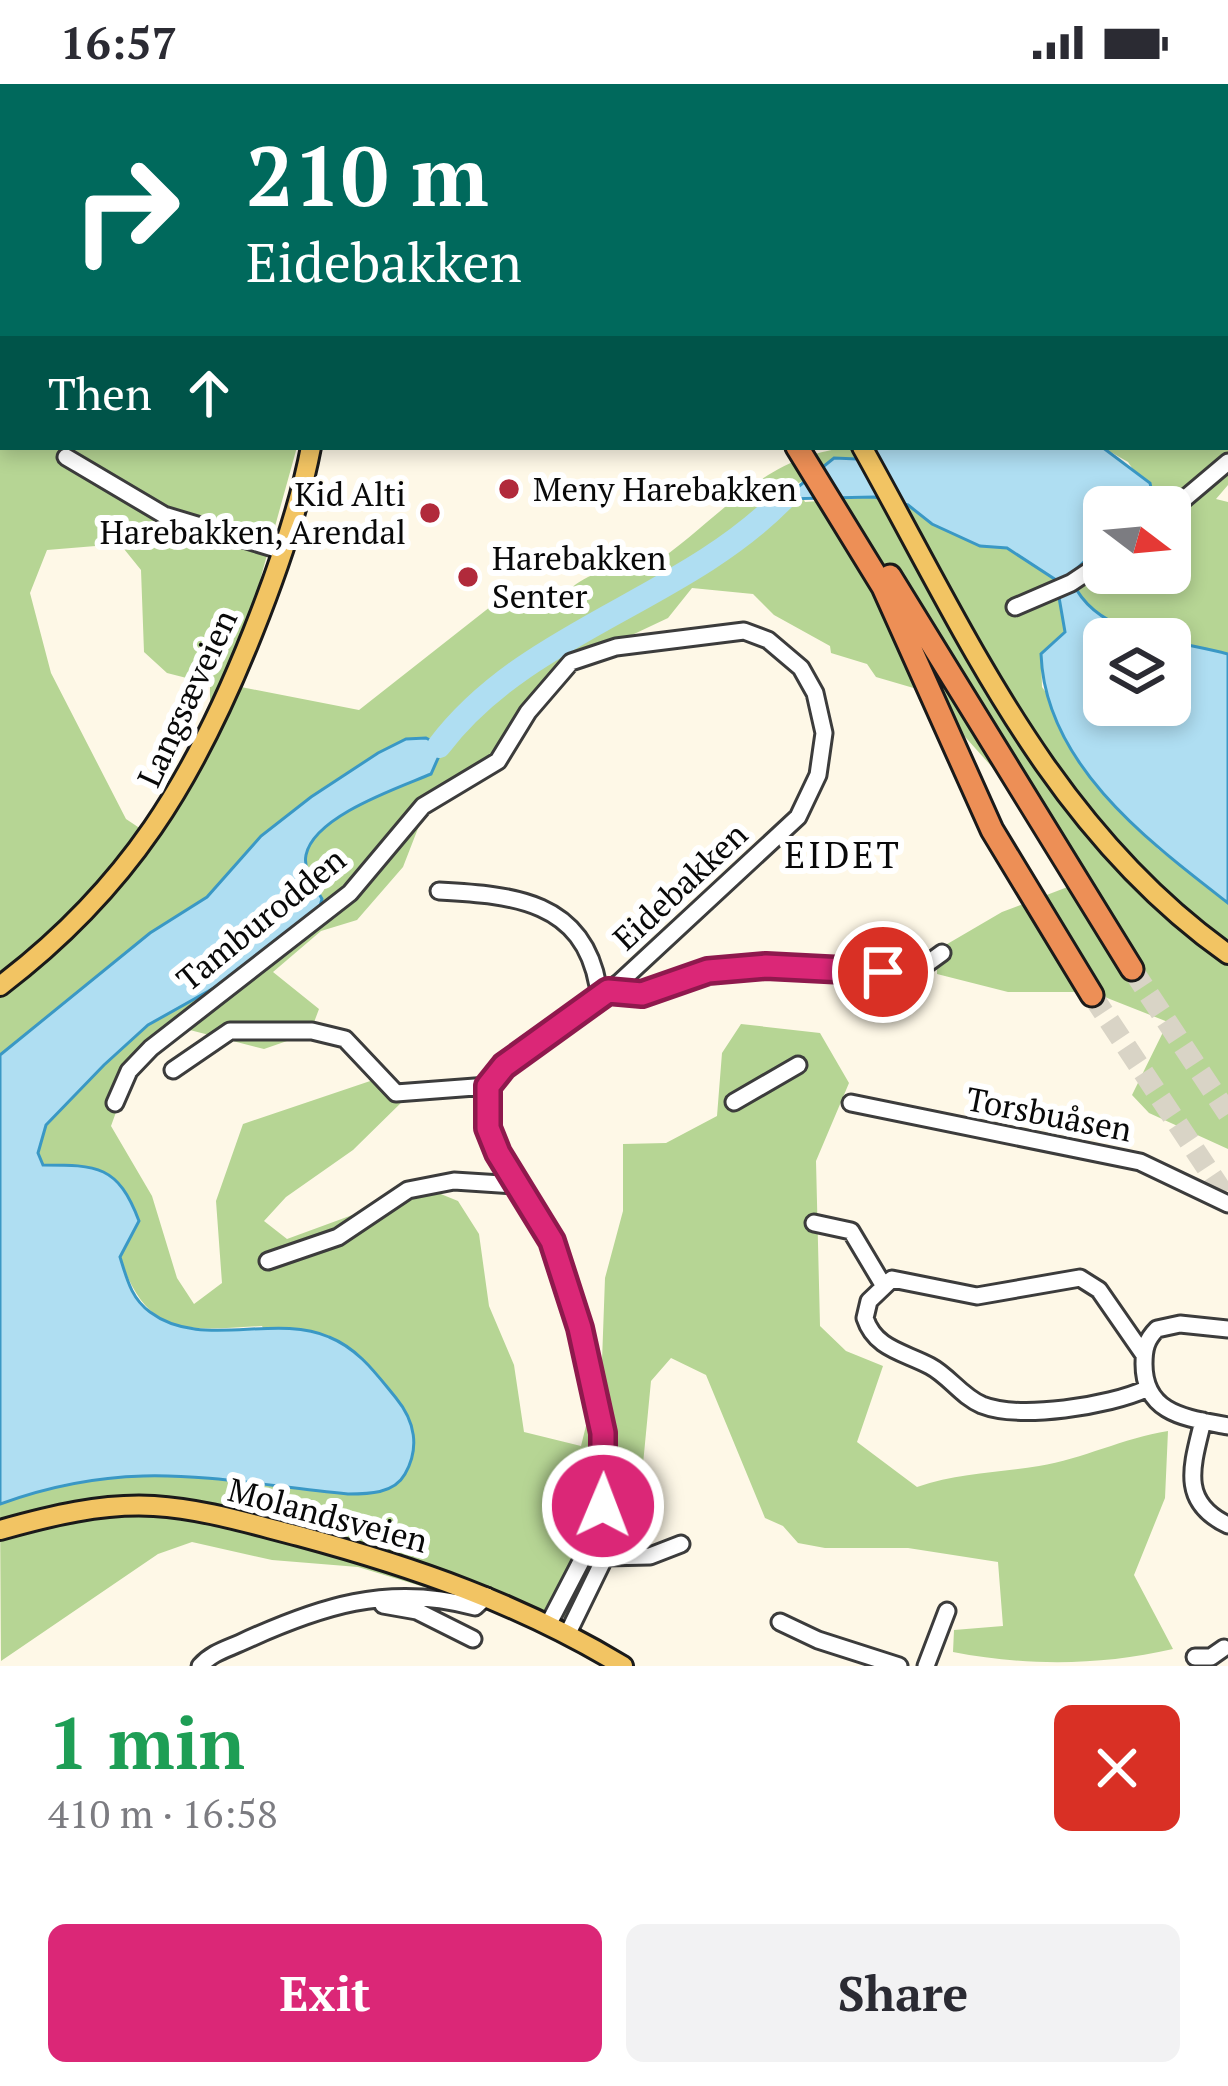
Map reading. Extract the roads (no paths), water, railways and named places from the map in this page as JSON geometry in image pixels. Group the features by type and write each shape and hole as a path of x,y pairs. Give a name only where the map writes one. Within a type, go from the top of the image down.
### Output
{"highway":[{"path":"799,450 853,525 1132,969"},
{"path":"812,450 884,587 992,830 1092,995"}],"main road":[{"name":"Langsæveien","path":"0,986 57,940 120,876 175,800 226,700 283,551 310,450"},
{"path":"868,450 1069,804 1150,893 1228,954"},
{"path":"934,569 1036,742 1086,814 1141,875 1228,944"},
{"name":"Molandsveien","path":"0,1530 107,1507 192,1510 367,1555 487,1595 549,1623 623,1666"}],"street":[{"path":"66,458 164,514 283,551"},
{"path":"1191,493 1228,462"},
{"path":"1015,607 1083,575"},
{"name":"Tamburodden","path":"116,1103 129,1071 151,1048 350,892 423,806 498,761 528,712 571,662 616,647 744,631 784,650 815,693 824,733 818,775 798,817"},
{"name":"Eidebakken","path":"488,1086 504,1066 603,989 798,817"},
{"path":"439,891 499,896 566,921 583,935 603,989 642,994 708,971 766,966 904,971 924,966 942,953"},
{"name":"Tamburodden","path":"173,1070 230,1031 312,1031 346,1039 379,1082 396,1093 488,1086"},
{"path":"734,1102 798,1065"},
{"path":"488,1086 488,1128 552,1241 580,1328 607,1467 603,1506 588,1548 549,1623"},
{"name":"Torsbuåsen","path":"851,1103 1140,1162 1228,1204"},
{"path":"268,1261 338,1237 408,1190 454,1180 517,1185"},
{"path":"814,1223 850,1231 882,1283"},
{"path":"1144,1355 1099,1290 1080,1278 977,1296 951,1294 907,1278 882,1283 869,1301 865,1318 869,1331 884,1345 933,1367 980,1404 1029,1412 1146,1389"},
{"path":"1228,1329 1180,1324 1157,1329 1144,1355 1146,1389 1165,1410 1228,1426"},
{"path":"1203,1421 1194,1494 1206,1514 1228,1525"},
{"path":"568,1633 604,1557 650,1556 681,1544"},
{"path":"200,1666 219,1651 306,1611 370,1600 443,1598 475,1607 487,1595"},
{"path":"370,1600 416,1611 472,1640"},
{"path":"926,1666 947,1611"},
{"path":"780,1622 899,1666"},
{"path":"1195,1657 1211,1658 1226,1643"},
{"path":"1226,1643 1227,1666"}],"water":[{"path":"863,450 1106,450 1150,483 1083,486 1083,563 1070,575 1080,596 1107,618 1083,618 1083,726 1191,726 1191,646 1228,654 1228,903 1135,826 1081,765 1061,731 1047,694 1041,654 1065,632 1056,580 1007,548 980,546 932,524 908,505 874,497 783,499 834,458 857,459"},
{"path":"426,738 443,747 431,774 359,805 312,841 305,861 322,899 318,913 221,984 148,1025 46,1125 38,1153 43,1165 92,1168 123,1189 139,1221 120,1257 134,1294 150,1312 191,1329 308,1331 340,1342 358,1356 408,1416 414,1445 405,1474 387,1489 356,1494 133,1476 47,1489 0,1504 0,1055 150,933 207,897 261,836 311,797 378,753 406,739"}],"waterway":[{"path":"439,746 515,673 699,564 783,499"}],"tunnel":[{"path":"1132,969 1228,1114"},
{"path":"1092,995 1228,1200"}],"place":[{"name":"Meny Harebakken","path":"509,489"},
{"name":"Kid Alti Harebakken, Arendal","path":"430,513"},
{"name":"Harebakken Senter","path":"468,577"}],"district":[{"name":"EIDET","path":"843,855"}]}
